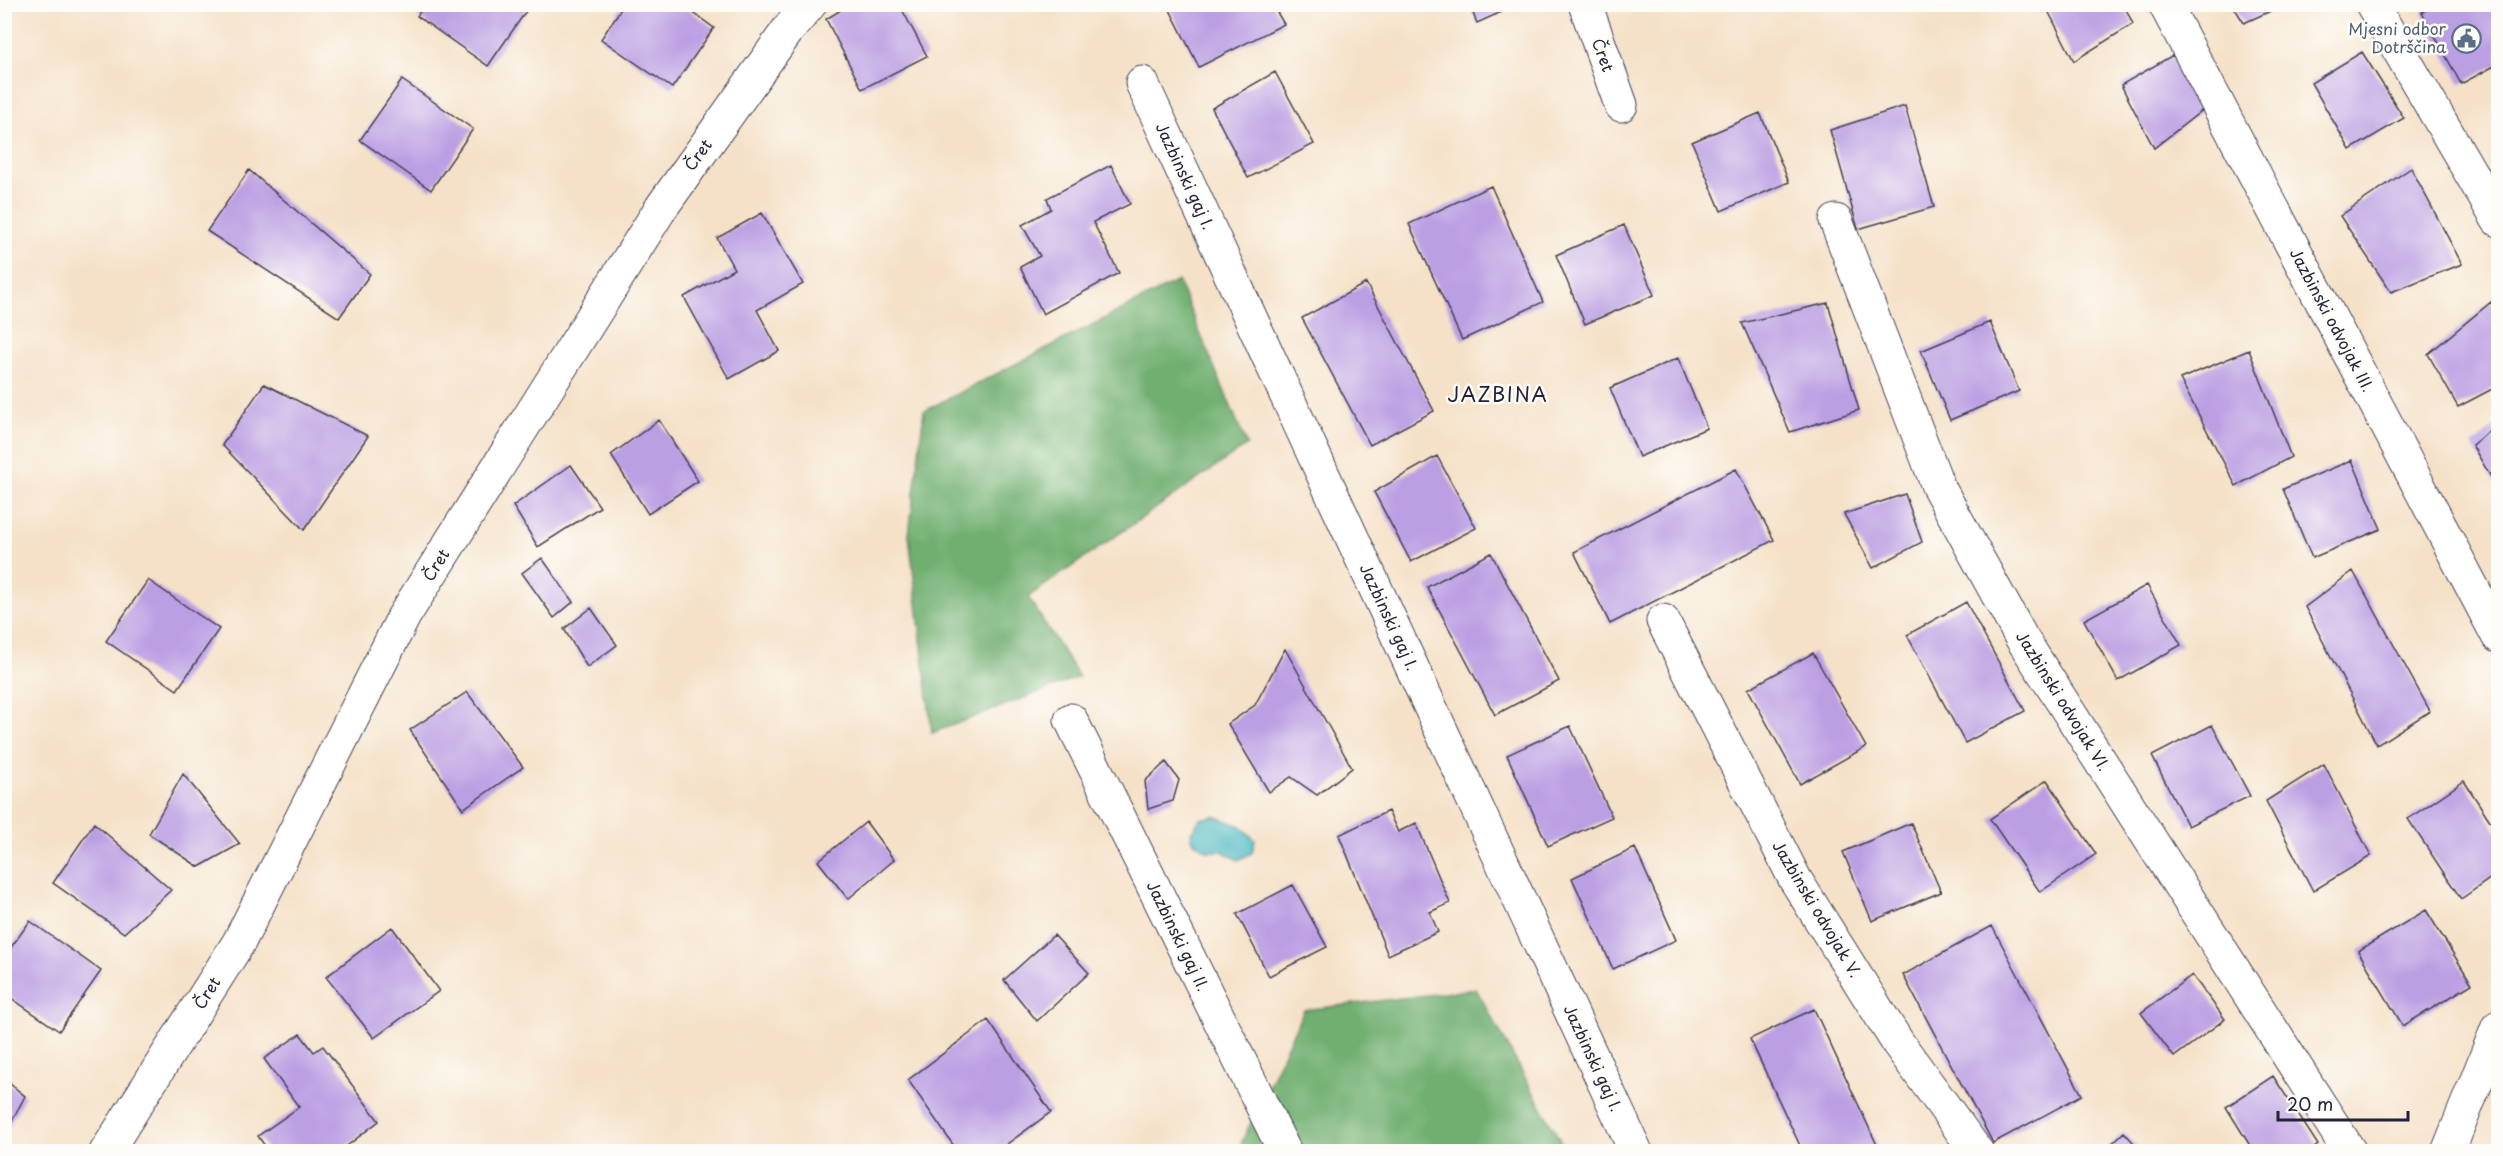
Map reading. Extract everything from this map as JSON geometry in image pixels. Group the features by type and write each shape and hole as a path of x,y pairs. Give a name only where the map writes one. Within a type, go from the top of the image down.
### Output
{"street":[{"name":"Čret","path":"106,1152 239,942 404,616 661,208 788,30 810,4"},
{"name":"Čret","path":"1585,4 1622,105"},
{"name":"Jazbinski odvojak III.","path":"2165,4 2499,636"},
{"path":"2372,4 2499,220"},
{"name":"Jazbinski gaj I.","path":"1142,83 1636,1152"},
{"name":"Jazbinski odvojak VI.","path":"1836,221 1938,486 2021,637 2350,1152"},
{"name":"Jazbinski odvojak V.","path":"1663,621 1795,879 1898,1043 1977,1152"},
{"name":"Jazbinski gaj II.","path":"1071,720 1285,1152"},
{"path":"2448,1152 2499,1027"}],"green space":[{"path":"1178,281 1247,445 1028,597 1079,677 932,733 909,535 924,411"},
{"path":"1476,989 1566,1151 1237,1152 1304,1010"}],"water":[{"path":"1214,816 1241,826 1255,840 1252,853 1238,860 1222,851 1208,851 1193,841 1191,833 1200,819"}],"building":[{"path":"425,4 531,4 488,66 417,16"},
{"path":"624,4 681,4 714,28 672,88 601,39"},
{"path":"851,4 899,4 927,56 862,89 826,19"},
{"path":"1167,4 1272,4 1284,24 1199,67"},
{"path":"1469,4 1519,4 1477,23"},
{"path":"2232,4 2286,4 2244,23"},
{"name":"Mjesni odbor Dotrščina","path":"2437,4 2498,4 2498,64 2461,84 2422,12"},
{"path":"2045,5 2124,5 2133,24 2074,61"},
{"path":"2362,52 2404,118 2350,150 2311,83"},
{"path":"2173,55 2205,108 2154,148 2121,85"},
{"path":"1275,72 1314,144 1248,178 1212,108"},
{"path":"402,80 473,129 431,190 360,140"},
{"path":"1905,106 1934,207 1858,229 1830,130"},
{"path":"1760,113 1789,182 1721,211 1692,142"},
{"path":"1111,165 1130,204 1093,222 1119,273 1043,314 1020,267 1040,256 1022,225 1051,209 1047,198"},
{"path":"2411,168 2462,264 2391,292 2340,216"},
{"path":"249,170 370,274 339,318 207,231"},
{"path":"1491,186 1543,302 1462,340 1409,224"},
{"path":"762,213 803,284 757,310 779,351 729,379 684,297 734,269 717,238"},
{"path":"1624,225 1654,295 1585,324 1556,255"},
{"path":"1366,283 1434,411 1370,445 1302,318"},
{"path":"2491,302 2498,317 2498,386 2458,407 2428,354"},
{"path":"1828,303 1859,410 1790,432 1742,323"},
{"path":"1990,322 2019,391 1950,420 1921,351"},
{"path":"2249,350 2291,457 2236,486 2180,379"},
{"path":"1678,358 1707,428 1639,457 1610,388"},
{"path":"264,384 368,436 304,530 222,445"},
{"path":"659,420 698,481 648,514 611,455"},
{"path":"2498,424 2498,489 2472,445"},
{"path":"1437,456 1476,528 1411,562 1374,492"},
{"path":"2352,460 2381,529 2312,558 2283,489"},
{"path":"571,465 600,507 538,547 513,506"},
{"path":"1736,469 1774,540 1610,624 1574,552"},
{"path":"1905,494 1922,542 1873,568 1844,514"},
{"path":"1491,553 1559,681 1495,715 1427,587"},
{"path":"542,558 573,602 554,618 522,573"},
{"path":"2353,571 2430,711 2377,745 2305,607"},
{"path":"148,580 219,629 177,690 106,641"},
{"path":"2147,585 2181,645 2118,681 2084,620"},
{"path":"1966,602 2025,711 1965,743 1907,635"},
{"path":"591,608 617,645 587,667 564,629"},
{"path":"1285,649 1352,768 1317,795 1291,777 1269,792 1228,724 1255,705"},
{"path":"1813,653 1866,747 1800,784 1748,689"},
{"path":"467,692 523,767 463,809 410,730"},
{"path":"2212,725 2250,796 2188,826 2152,756"},
{"path":"1570,726 1612,817 1548,846 1507,755"},
{"path":"1166,762 1179,780 1173,801 1148,809 1145,781"},
{"path":"2324,764 2371,856 2313,891 2266,801"},
{"path":"183,774 240,844 199,867 149,834"},
{"path":"2047,780 2096,854 2040,892 1990,819"},
{"path":"2464,781 2498,833 2498,873 2461,899 2408,819"},
{"path":"1388,811 1398,832 1416,823 1450,903 1430,912 1438,932 1388,955 1339,835"},
{"path":"866,822 894,860 848,899 818,861"},
{"path":"94,823 171,890 124,933 53,883"},
{"path":"1911,823 1941,892 1872,921 1843,852"},
{"path":"1635,848 1676,940 1613,969 1572,878"},
{"path":"1293,885 1327,947 1269,976 1237,914"},
{"path":"2426,910 2472,984 2403,1026 2358,951"},
{"path":"30,921 101,971 59,1031 4,993 4,957"},
{"path":"1992,926 2082,1095 1993,1143 1903,975"},
{"path":"392,927 439,991 374,1038 326,977"},
{"path":"1054,935 1089,973 1037,1021 1004,980"},
{"path":"2192,975 2225,1019 2174,1057 2141,1013"},
{"path":"1814,1009 1877,1145 1863,1152 1803,1152 1750,1039"},
{"path":"988,1020 1051,1112 996,1152 958,1152 908,1080"},
{"path":"300,1034 314,1052 323,1046 379,1121 339,1152 269,1152 258,1136 299,1107 264,1059"},
{"path":"2273,1076 2318,1145 2309,1152 2254,1152 2226,1107"},
{"path":"4,1079 25,1096 4,1136"},
{"path":"2124,1132 2142,1152 2103,1152"}],"place":[{"name":"Mjesni odbor Dotrščina","path":"2467,38"}],"district":[{"name":"JAZBINA","path":"1498,395"}]}
